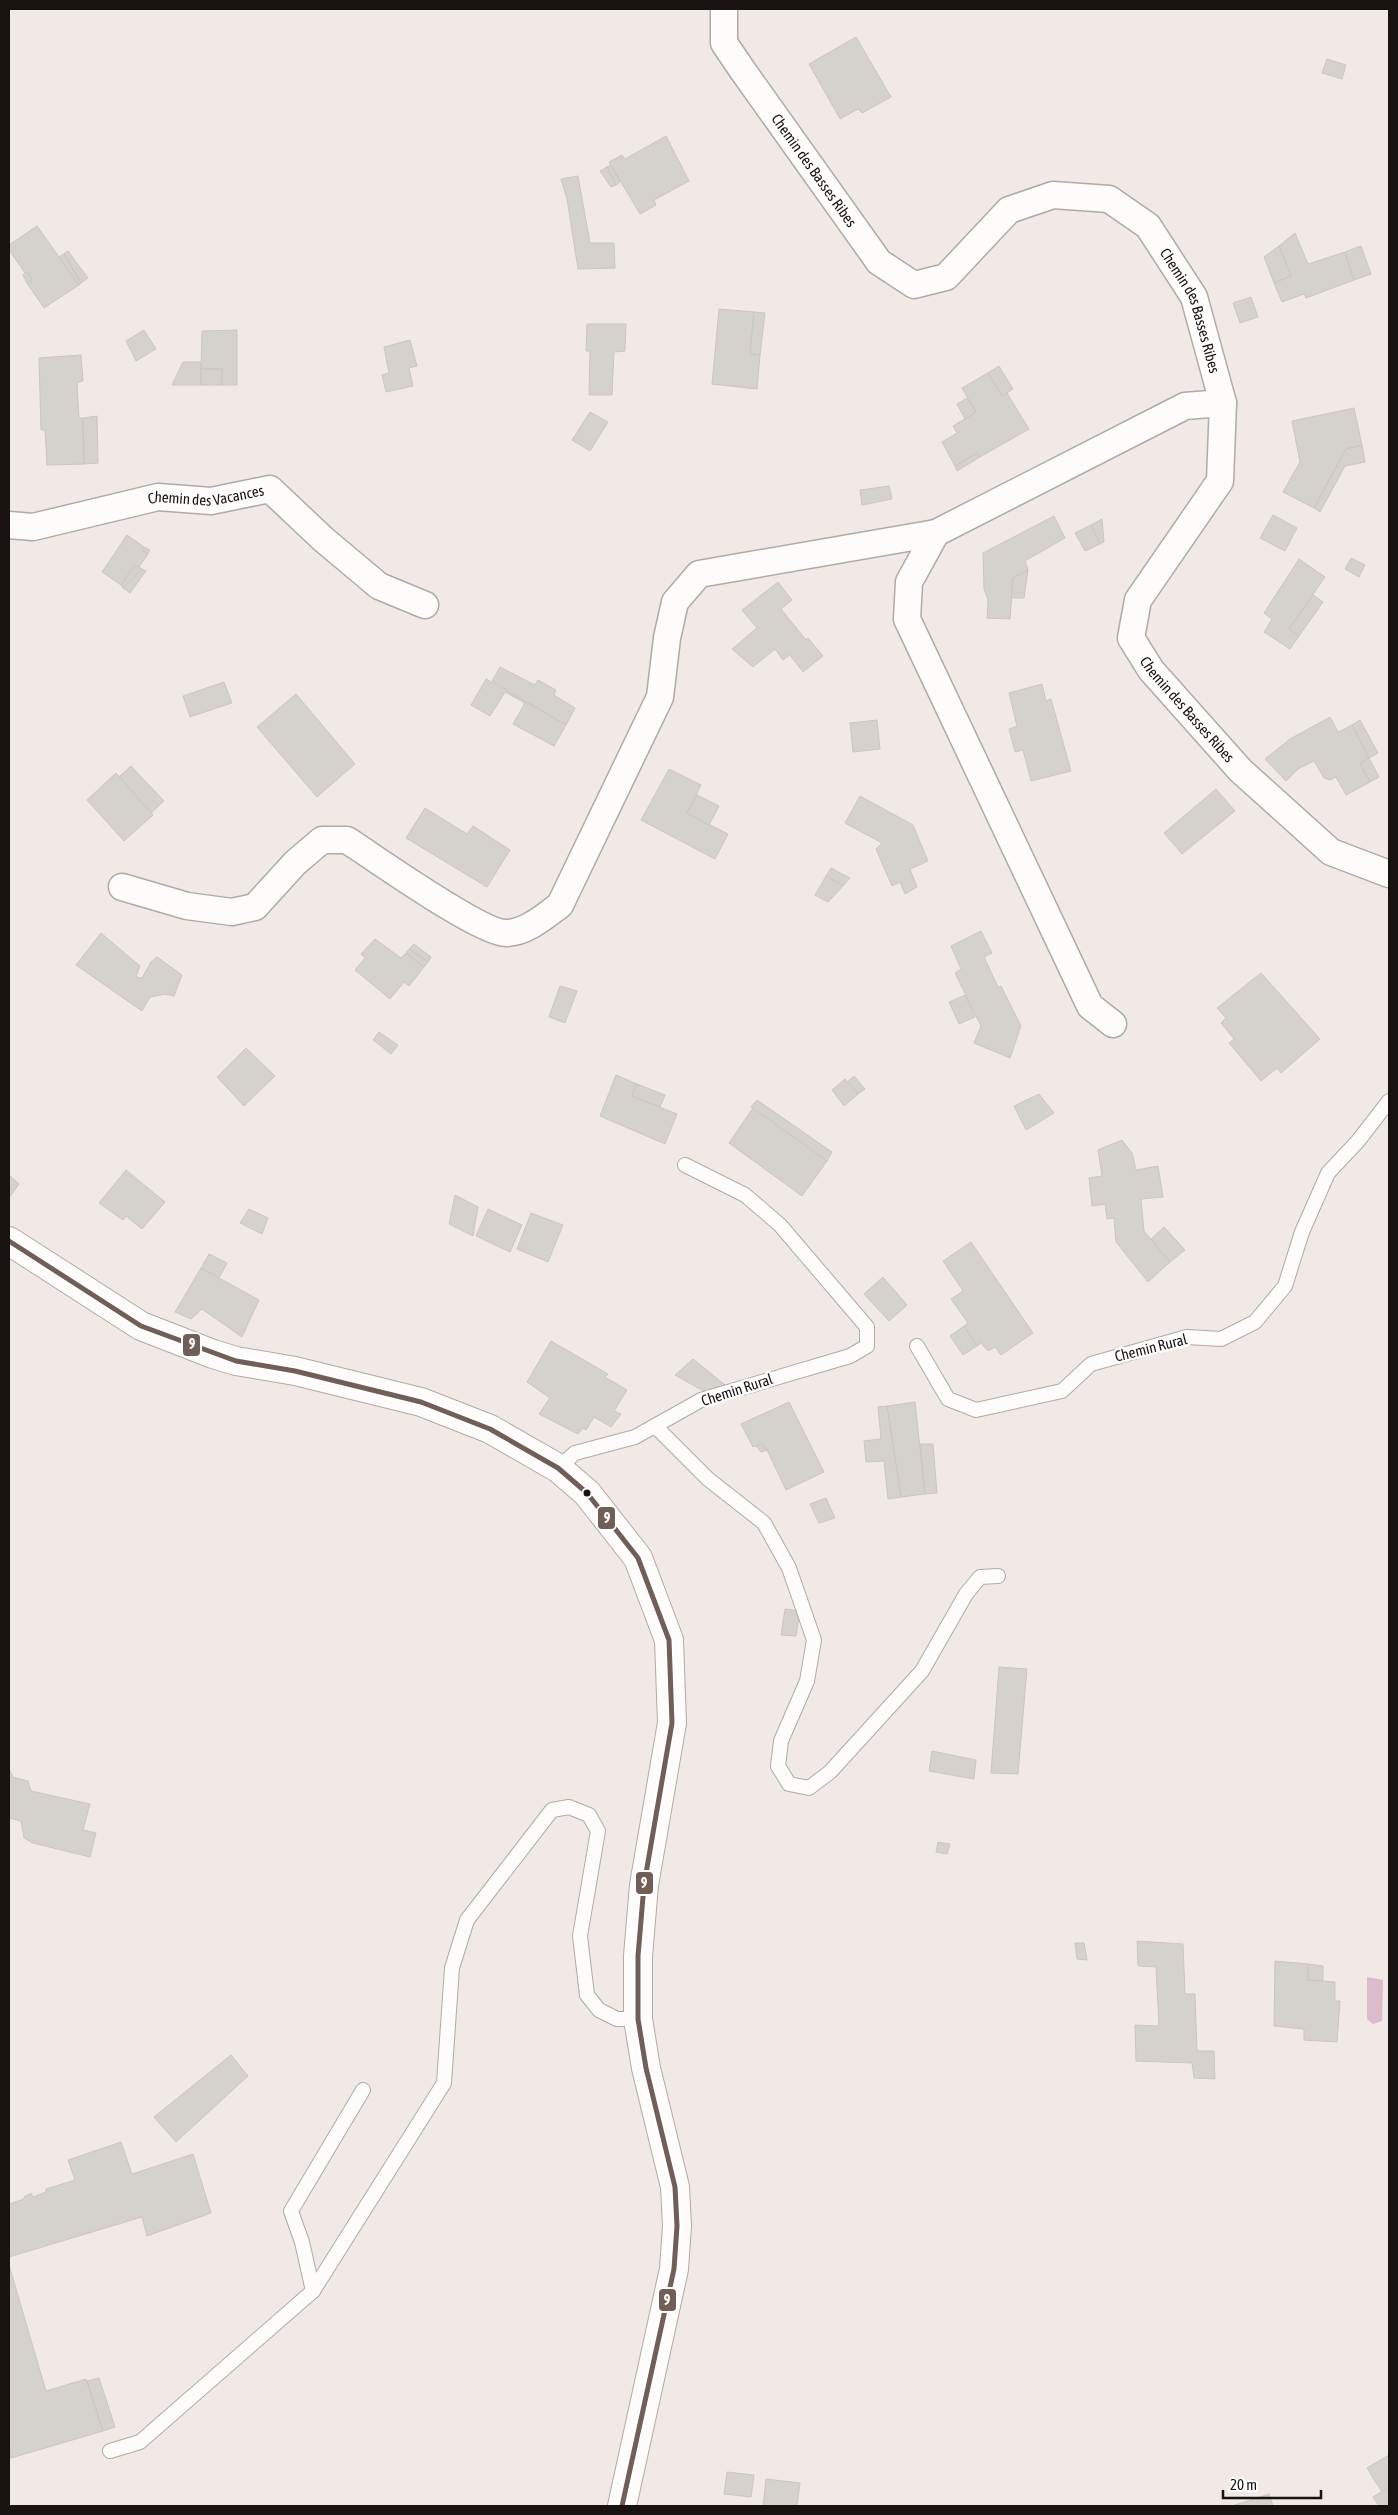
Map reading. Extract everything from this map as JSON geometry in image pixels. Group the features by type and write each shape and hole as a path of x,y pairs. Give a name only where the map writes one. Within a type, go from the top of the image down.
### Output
{"main road":[{"path":"9,1241 141,1326 236,1361 295,1371 421,1402 490,1429 558,1468 587,1493 638,1558 669,1640 672,1723 644,1885 638,1956 638,2019 646,2068 675,2187 677,2226 674,2270 622,2506"}],"street":[{"name":"Chemin des Basses Ribes","path":"724,9 724,43 879,262 914,285 946,277 1009,210 1052,195 1109,199 1148,226 1194,296 1223,403 1220,481 1138,600 1131,638 1151,670 1240,770 1331,852 1389,874"},
{"path":"122,887 187,906 232,912 256,907 294,863 322,840 347,840 480,925 506,933 531,925 560,905 660,697 667,638 675,602 699,574 936,533 1185,406 1223,403"},
{"name":"Chemin des Vacances","path":"9,525 33,527 158,497 212,502 270,489 323,539 379,586 425,604"},
{"path":"936,533 910,582 907,619 1090,1006 1113,1024"}],"lane":[{"name":"Chemin Rural","path":"917,1346 948,1399 976,1410 1062,1391 1091,1364 1187,1337 1220,1339 1255,1322 1285,1286 1302,1232 1328,1173 1358,1141 1389,1101"},
{"name":"Chemin Rural","path":"558,1468 575,1453 635,1437 700,1400 850,1356 867,1346 867,1327 780,1225 745,1195 685,1165"},
{"path":"655,1426 708,1478 764,1523 789,1568 814,1640 807,1682 781,1741 778,1766 789,1784 809,1788 830,1772 922,1671 966,1594 980,1577 998,1576"},
{"path":"110,2451 140,2442 312,2291 444,2083 452,1968 467,1920 552,1810 569,1807 589,1815 598,1831 580,1936 587,1995 599,2010 617,2019 638,2019"},
{"path":"312,2291 302,2242 291,2211 363,2090"}],"shaded area":[{"path":"1367,1977 1383,1980 1382,2021 1373,2024 1367,2019"}],"building":[{"path":"856,37 891,97 862,113 858,109 840,119 809,64"},
{"path":"1327,59 1346,65 1342,79 1322,73"},
{"path":"666,136 689,181 654,200 656,205 640,214 609,162 622,155 625,159"},
{"path":"611,165 620,182 616,185 607,167"},
{"path":"607,167 616,185 611,187 600,171"},
{"path":"578,176 590,243 614,243 615,268 578,269 567,199 561,179"},
{"path":"37,226 79,285 44,308 27,283 32,279 27,272 25,273 9,250 9,245"},
{"path":"1295,233 1308,264 1345,252 1354,280 1306,298 1304,294 1282,302 1274,283 1291,276 1279,246"},
{"path":"1279,246 1291,276 1274,283 1264,257"},
{"path":"1361,246 1371,274 1354,280 1345,252"},
{"path":"68,251 88,278 81,283 64,254"},
{"path":"64,254 81,283 79,285 59,257"},
{"path":"27,272 32,279 27,283 23,275"},
{"path":"1251,297 1258,317 1240,323 1233,303"},
{"path":"719,309 754,312 750,354 760,355 757,389 712,384"},
{"path":"754,312 765,313 760,355 750,354"},
{"path":"587,324 626,324 625,351 614,352 612,395 589,395 590,351 586,351"},
{"path":"144,330 156,349 136,361 126,341"},
{"path":"237,330 237,385 222,385 222,369 201,369 202,331"},
{"path":"410,340 417,366 409,368 413,386 386,392 382,375 389,373 384,347"},
{"path":"81,355 83,381 77,383 79,418 83,418 84,464 47,465 45,430 41,430 39,358"},
{"path":"183,362 201,362 201,385 172,385"},
{"path":"999,366 1013,389 1002,396 988,373"},
{"path":"201,369 222,369 222,385 201,385"},
{"path":"988,373 1002,396 1007,393 1029,429 980,457 977,453 955,466 942,442 957,433 953,426 976,412 962,388"},
{"path":"967,398 976,412 965,419 957,404"},
{"path":"1354,408 1362,445 1346,449 1314,508 1283,492 1300,462 1292,421"},
{"path":"590,412 608,422 590,451 572,440"},
{"path":"97,416 98,463 84,464 83,418"},
{"path":"1362,445 1365,462 1345,466 1320,512 1314,508 1346,449"},
{"path":"977,453 980,457 957,471 955,466"},
{"path":"889,486 892,499 862,505 860,490"},
{"path":"1273,515 1297,528 1285,551 1260,538"},
{"path":"1054,516 1065,538 1025,561 1028,570 1013,578 1010,619 987,618 988,600 984,589 983,553"},
{"path":"1102,519 1104,542 1100,544 1091,525"},
{"path":"1091,525 1100,544 1085,551 1075,533"},
{"path":"127,535 144,547 142,550 148,554 139,567 135,565 121,585 102,572"},
{"path":"144,547 150,550 148,554 142,550"},
{"path":"1351,558 1365,565 1359,577 1345,569"},
{"path":"1299,559 1325,577 1289,629 1299,636 1290,649 1264,632 1272,619 1264,613"},
{"path":"135,565 142,569 123,588 121,585"},
{"path":"142,569 146,571 130,593 123,588"},
{"path":"1028,570 1024,598 1011,598 1013,578"},
{"path":"778,582 792,600 781,609 806,640 808,638 823,656 803,672 790,655 783,660 775,649 753,667 732,649 757,628 742,610"},
{"path":"1313,595 1323,602 1299,636 1289,629"},
{"path":"500,667 535,685 538,680 556,690 554,695 575,708 566,725 492,681"},
{"path":"486,679 566,725 554,746 513,724 525,703 505,692 490,716 471,705"},
{"path":"224,682 232,703 190,717 183,696"},
{"path":"1042,684 1046,701 1051,699 1071,771 1031,781 1023,750 1015,752 1009,729 1017,726 1009,693"},
{"path":"296,694 355,764 317,797 257,727"},
{"path":"1330,717 1338,732 1352,725 1369,758 1360,763 1370,782 1346,795 1336,777 1330,780 1324,778 1314,761 1298,769 1286,781 1265,759 1290,739"},
{"path":"877,720 880,749 853,752 850,723"},
{"path":"1360,720 1378,753 1369,758 1352,725"},
{"path":"1369,758 1379,777 1370,782 1360,763"},
{"path":"131,766 164,801 151,813 119,777"},
{"path":"669,769 701,785 687,813 728,834 715,859 641,820"},
{"path":"116,773 153,815 124,841 87,800"},
{"path":"1216,789 1235,811 1182,854 1164,833"},
{"path":"697,795 719,806 709,825 687,813"},
{"path":"860,796 913,825 928,861 910,869 917,887 905,894 900,882 892,886 876,849 882,843 845,823"},
{"path":"425,808 467,834 473,826 510,850 487,887 406,838"},
{"path":"831,868 850,878 843,886 826,876"},
{"path":"826,876 843,886 828,902 815,895"},
{"path":"981,931 992,953 984,957 998,987 1001,986 1021,1026 1010,1058 974,1043 981,1026 955,973 961,969 951,946"},
{"path":"101,933 140,966 136,977 142,978 151,962 157,957 182,975 174,996 165,994 150,997 142,1011 76,965"},
{"path":"375,939 401,958 406,953 424,967 409,986 404,982 390,999 355,970 365,958 361,954"},
{"path":"414,944 431,957 428,962 409,949"},
{"path":"409,949 428,962 424,967 406,953"},
{"path":"1261,973 1320,1039 1281,1073 1277,1068 1261,1081 1229,1043 1234,1039 1221,1023 1226,1018 1217,1008"},
{"path":"560,986 577,991 565,1023 549,1017"},
{"path":"965,995 975,1017 959,1024 949,1002"},
{"path":"379,1032 398,1045 391,1054 373,1040"},
{"path":"246,1048 275,1076 244,1106 217,1077"},
{"path":"616,1075 637,1084 632,1096 677,1114 665,1144 600,1116"},
{"path":"854,1076 865,1089 858,1094 847,1082"},
{"path":"845,1079 858,1094 844,1106 832,1090"},
{"path":"637,1084 665,1095 660,1107 632,1096"},
{"path":"1039,1094 1054,1113 1026,1130 1014,1106"},
{"path":"757,1100 832,1152 827,1161 751,1107"},
{"path":"753,1108 827,1161 802,1196 729,1143"},
{"path":"1122,1140 1132,1153 1136,1170 1158,1166 1163,1197 1141,1199 1144,1231 1170,1262 1148,1282 1116,1242 1114,1218 1107,1219 1105,1204 1092,1206 1089,1178 1102,1176 1098,1150"},
{"path":"126,1170 165,1202 142,1229 126,1216 123,1220 99,1203"},
{"path":"9,1175 19,1184 9,1198"},
{"path":"455,1195 478,1207 473,1236 449,1224"},
{"path":"249,1209 268,1218 262,1234 240,1223"},
{"path":"488,1209 522,1225 510,1252 476,1236"},
{"path":"531,1213 563,1225 548,1262 517,1249"},
{"path":"1164,1227 1185,1250 1170,1262 1151,1239"},
{"path":"971,1242 1033,1333 1001,1355 995,1347 988,1351 981,1343 977,1346 964,1326 968,1323 951,1299 963,1291 943,1261"},
{"path":"209,1254 227,1263 219,1278 201,1268"},
{"path":"201,1268 259,1300 242,1337 202,1309 191,1319 175,1312"},
{"path":"883,1277 907,1305 889,1321 864,1294"},
{"path":"964,1326 977,1346 963,1355 950,1336"},
{"path":"551,1341 608,1374 605,1377 627,1390 614,1411 621,1414 611,1427 594,1417 586,1430 583,1428 578,1434 539,1414 550,1398 527,1382"},
{"path":"693,1359 725,1385 707,1393 675,1375"},
{"path":"789,1402 824,1472 786,1490 767,1450 762,1444 753,1447 741,1424"},
{"path":"915,1402 925,1494 901,1497 887,1406"},
{"path":"887,1406 901,1497 888,1499 884,1461 866,1462 864,1441 881,1439 878,1407"},
{"path":"762,1444 767,1450 761,1452 756,1446"},
{"path":"920,1444 933,1444 937,1493 925,1494"},
{"path":"826,1498 835,1518 819,1523 810,1504"},
{"path":"785,1609 800,1611 796,1636 781,1635"},
{"path":"999,1667 1027,1669 1018,1774 991,1773"},
{"path":"932,1751 976,1760 974,1779 929,1771"},
{"path":"9,1769 13,1777 28,1781 31,1791 90,1804 83,1830 96,1833 90,1857 33,1843 24,1838 21,1821 9,1818"},
{"path":"938,1842 950,1844 947,1854 936,1852"},
{"path":"1137,1941 1183,1944 1185,1994 1195,1994 1197,2051 1214,2051 1215,2079 1194,2078 1192,2063 1136,2061 1135,2025 1159,2026 1156,1967 1138,1966"},
{"path":"1075,1943 1084,1943 1087,1960 1077,1959"},
{"path":"1275,1961 1308,1964 1308,1980 1335,1982 1335,2001 1340,2001 1337,2042 1304,2040 1304,2029 1274,2026"},
{"path":"1308,1964 1323,1966 1323,1981 1308,1980"},
{"path":"231,2055 248,2076 176,2142 154,2117"},
{"path":"121,2142 132,2174 193,2154 211,2213 147,2236 142,2217 9,2257 9,2204 24,2199 24,2197 31,2193 33,2197 46,2192 46,2189 75,2180 68,2160"},
{"path":"9,2265 46,2391 86,2379 103,2431 11,2458 9,2451"},
{"path":"99,2378 115,2427 103,2431 87,2381"},
{"path":"1389,2455 1389,2487 1382,2492 1367,2468"},
{"path":"727,2472 754,2475 751,2497 724,2494"},
{"path":"766,2479 800,2483 797,2506 763,2506"},
{"path":"1389,2487 1389,2506 1379,2506 1373,2497"},
{"path":"1269,2494 1273,2506 1235,2505"}],"transit line":[{"name":"9","path":"9,1241 141,1326 236,1361 295,1371 421,1402 490,1429 558,1468 587,1493 638,1558 669,1640 672,1723 644,1885 638,1956 638,2019 646,2068 675,2187 677,2226 674,2269 622,2506"}]}
